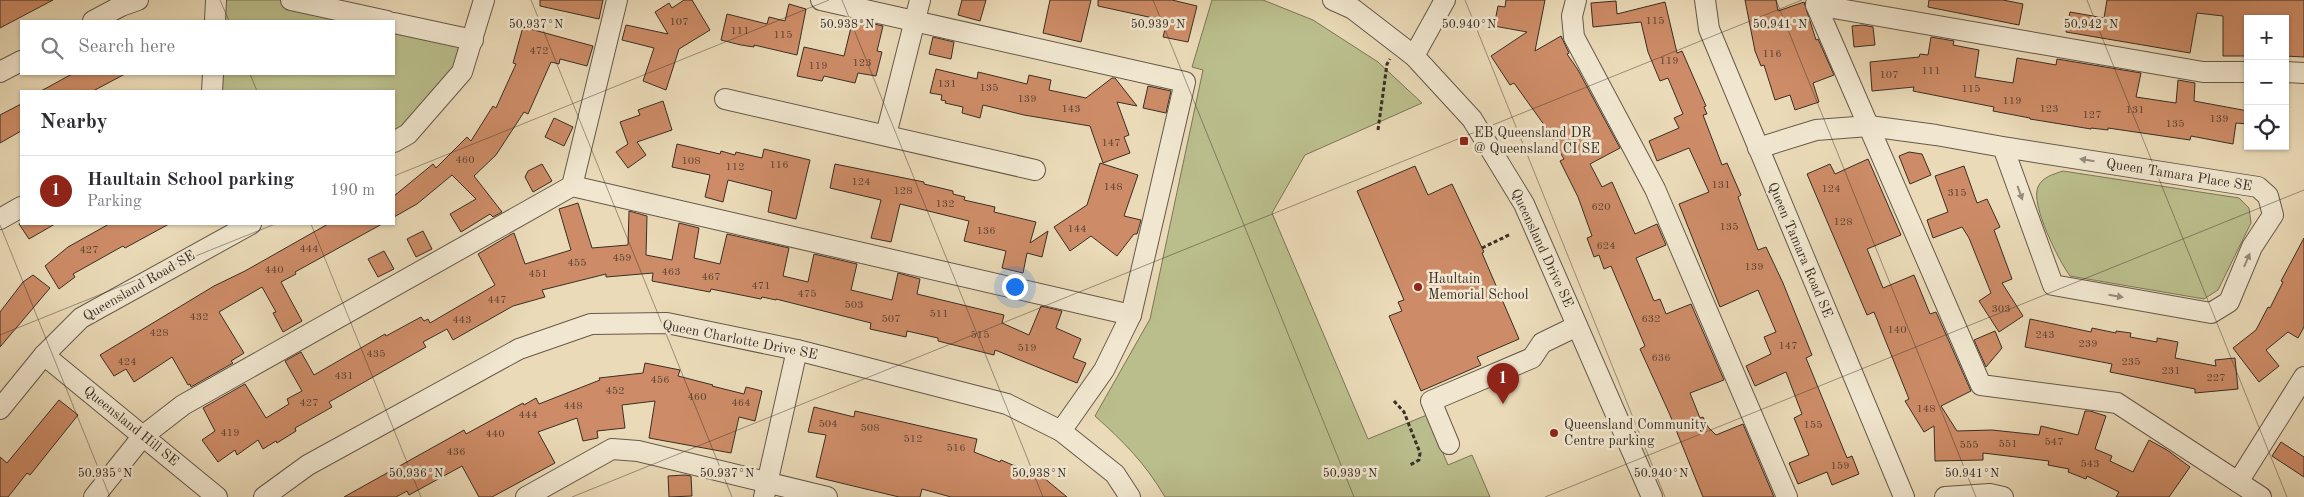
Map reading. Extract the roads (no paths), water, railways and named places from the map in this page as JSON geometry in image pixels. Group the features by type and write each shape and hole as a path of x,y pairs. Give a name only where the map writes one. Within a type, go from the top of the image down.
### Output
{"street":[{"path":"94,20 121,6 138,0"},
{"path":"215,20 216,0"},
{"path":"291,0 382,20"},
{"path":"395,141 408,134 462,72 484,0"},
{"path":"572,186 617,0"},
{"path":"821,0 1186,82 1131,315 1104,370 1061,430"},
{"path":"886,135 920,0"},
{"name":"Queensland Drive SE","path":"1333,0 1353,9 1406,50 1472,119 1524,204 1652,497"},
{"path":"1576,0 1572,16 1574,37 1656,189 1788,497"},
{"name":"Queen Tamara Road SE","path":"1705,0 1709,29 1904,497"},
{"path":"1406,50 1441,1"},
{"path":"1816,3 2203,72 2244,72"},
{"path":"1816,3 1981,385 2117,403 2262,497"},
{"path":"395,23 473,40"},
{"path":"0,72 20,61"},
{"path":"2289,72 2304,73"},
{"path":"212,90 213,75"},
{"path":"726,99 1035,170"},
{"name":"Queen Tamara Place SE","path":"1758,148 1816,130 1869,126 1936,135 2258,187 2268,196 2274,215 2252,248 2229,302 2211,312 2053,285 2003,147"},
{"path":"94,497 143,436 184,405 572,186 1131,315"},
{"path":"0,218 20,208"},
{"name":"Queensland Road SE","path":"0,409 44,355 81,318 249,225"},
{"name":"Queen Charlotte Drive SE","path":"264,497 308,465 519,349 591,324 667,323 797,350 1007,404 1061,430 1115,474 1130,497"},
{"path":"1449,444 1431,401 1532,358 1542,342 1577,326"},
{"path":"765,490 797,350"},
{"name":"Queensland Hill SE","path":"44,355 217,497"},
{"path":"2238,482 2304,377"},
{"path":"526,497 612,450 638,451 765,490 828,497"},
{"path":"1945,497 1990,494 2002,497"}],"place":[{"name":"EB Queensland DR @ Queensland CI SE","path":"1464,141"},
{"name":"Haultain Memorial School","path":"1418,287"},
{"name":"Haultain School parking","path":"1503,404"},
{"name":"Queensland Community Centre parking","path":"1554,433"}]}
